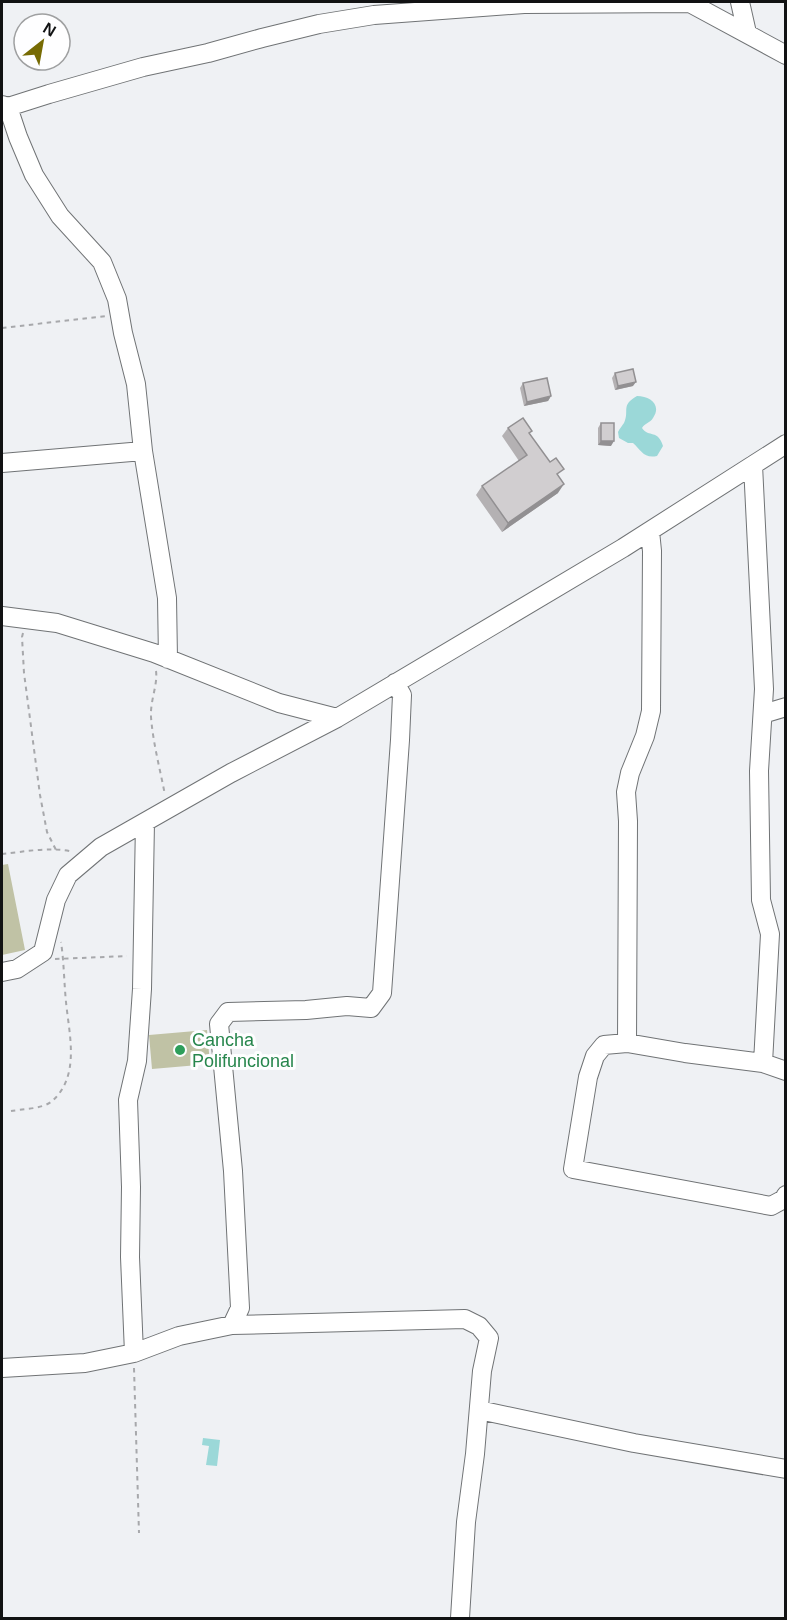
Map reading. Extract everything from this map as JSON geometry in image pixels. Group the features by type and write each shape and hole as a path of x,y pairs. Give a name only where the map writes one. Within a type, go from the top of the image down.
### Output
{"street":[{"path":"161,656 167,598 143,451 136,384 117,299 102,262 60,216 34,175 4,107 144,66 208,53 319,24 374,15 525,3 689,2 786,55"},
{"path":"740,2 747,33"},
{"path":"2,972 17,969 43,952 56,900 68,875 101,847 231,773 337,718 650,531 786,444"},
{"path":"2,463 143,451"},
{"path":"753,465 762,641 763,714 759,771 761,900 770,934 763,1063"},
{"path":"627,1043 627,792 630,773 645,736 651,711 652,551 650,531"},
{"path":"2,616 57,623 161,656 279,703 337,718"},
{"path":"232,1325 240,1308 233,1171 219,1024 228,1012 306,1010 347,1006 371,1008 382,993 402,695 395,683"},
{"path":"763,714 786,707"},
{"path":"134,1353 128,1100 137,1061 145,822"},
{"path":"786,1071 763,1063 627,1043 604,1045 595,1056 588,1077 573,1169 771,1206 786,1195"},
{"path":"2,1368 85,1363 134,1353 179,1336 232,1325 465,1319 479,1326 489,1338 482,1371 466,1522 460,1618"},
{"path":"479,1410 634,1443 786,1469"}],"path":[{"path":"2,328 120,314"},
{"path":"29,620 22,637 24,673 47,832 56,850"},
{"path":"161,656 151,715 167,809"},
{"path":"2,854 66,850 88,856"},
{"path":"11,1111 35,1108 50,1103 61,1091 69,1074 72,1048 64,959 60,935 52,917"},
{"path":"31,960 142,956"},
{"path":"134,1353 139,1533"}],"green space":[{"path":"8,864 25,950 2,955 2,865"},
{"name":"Cancha Polifuncional","path":"207,1030 210,1064 152,1069 149,1035"}],"water":[{"path":"637,396 650,400 655,405 653,418 642,428 659,437 663,446 657,456 646,455 633,443 619,438 618,432 626,419 627,406"},
{"path":"203,1438 220,1440 217,1466 206,1465 209,1446 202,1445"}],"building":[{"path":"633,369 636,382 618,386 615,373"},
{"path":"547,378 551,396 527,402 523,383"},
{"path":"523,418 532,431 529,433 550,462 556,458 564,469 557,474 564,484 508,523 482,486 527,455 508,428"},
{"path":"601,423 614,423 614,441 601,441"}],"place":[{"name":"Cancha Polifuncional","path":"180,1050"}]}
